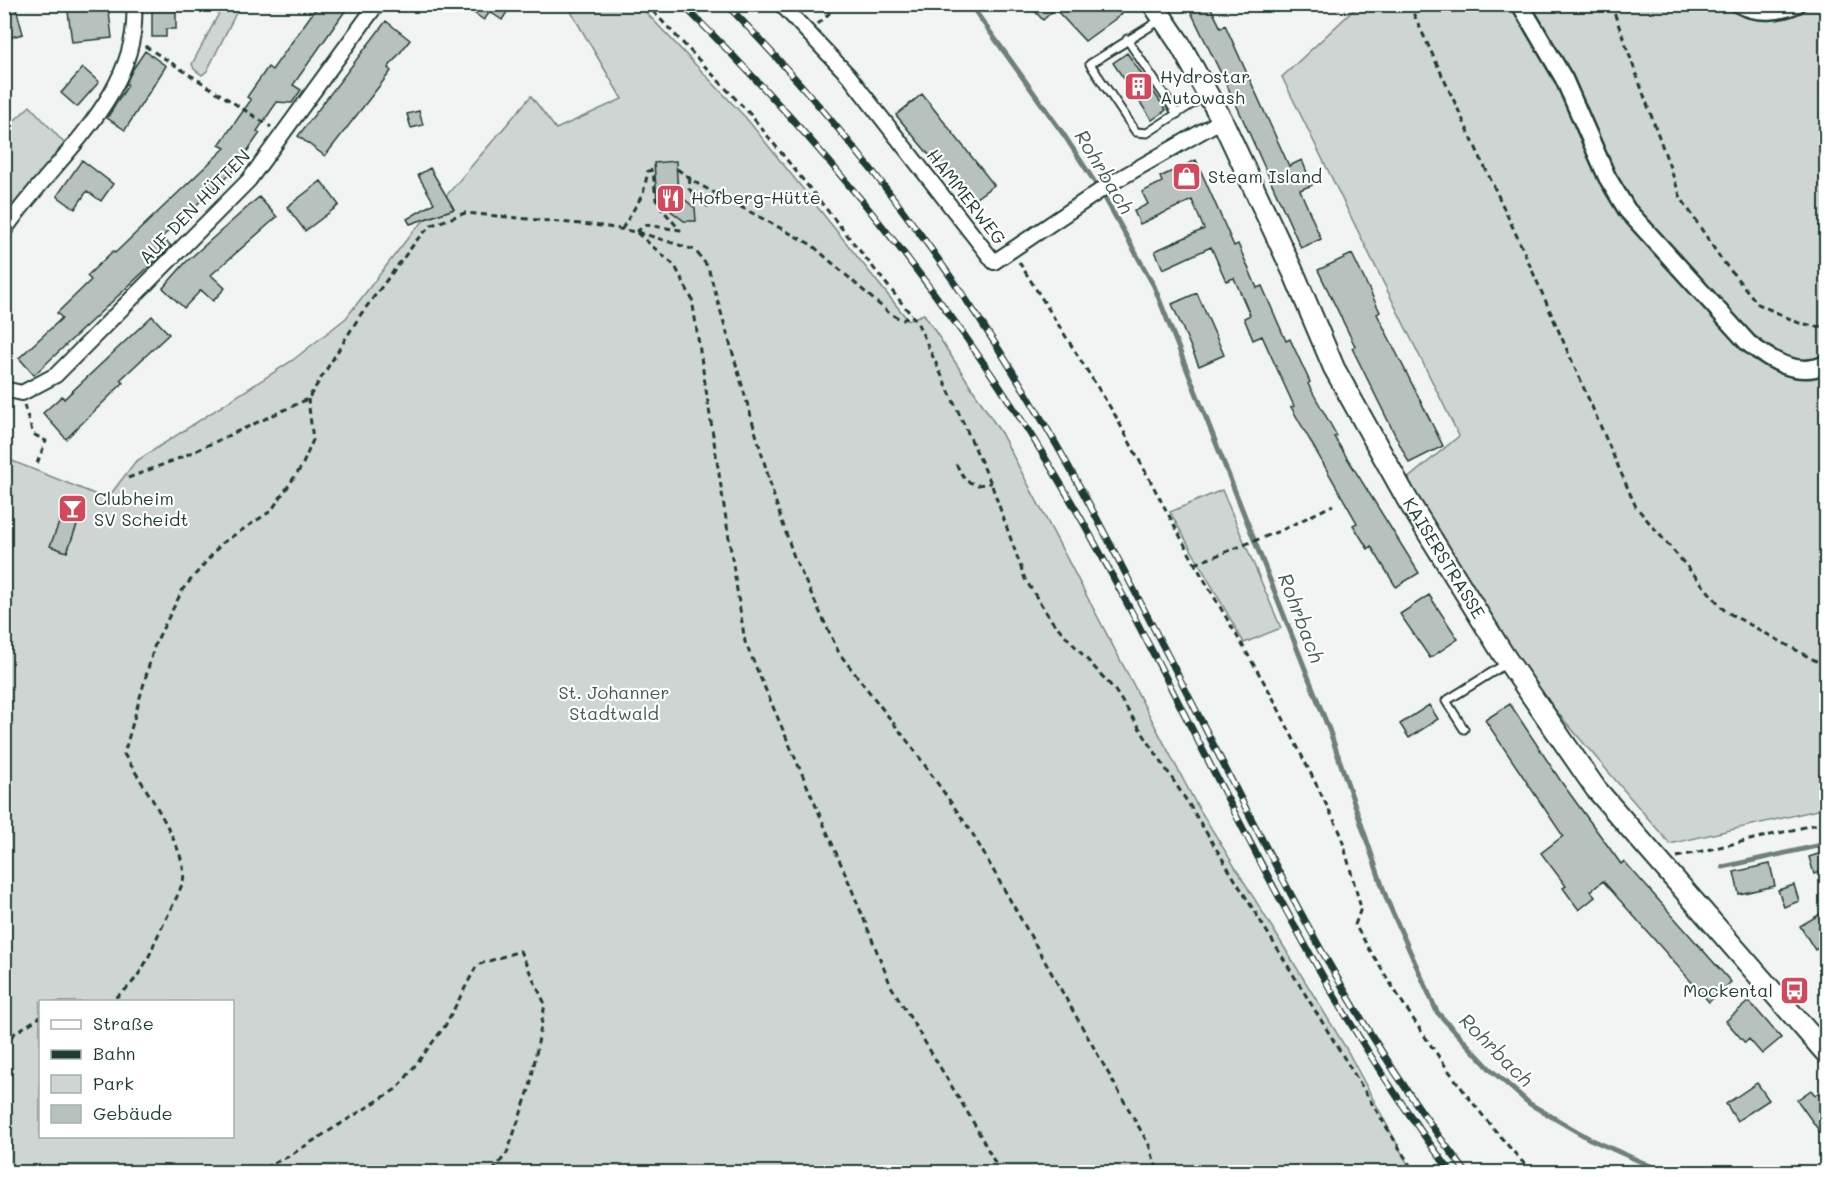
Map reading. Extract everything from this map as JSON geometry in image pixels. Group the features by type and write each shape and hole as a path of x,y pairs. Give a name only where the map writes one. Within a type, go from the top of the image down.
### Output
{"main road":[{"name":"KAISERSTRASSE","path":"1158,11 1222,120 1295,276 1334,368 1407,499 1508,662 1588,779 1827,1053"}],"street":[{"path":"4,231 104,105 127,63 134,38 134,4"},
{"name":"AUF DEN HÜTTEN","path":"22,393 56,375 249,180 377,4"},
{"name":"HAMMERWEG","path":"781,4 879,113 994,262 1110,184 1222,120"},
{"path":"1520,4 1564,79 1606,177 1642,227 1709,303 1748,343 1767,358 1804,370 1827,364"},
{"path":"1739,4 1763,11 1783,10 1797,4"},
{"path":"4,389 22,393"}],"lane":[{"path":"1158,11 1128,39 1090,64 1136,132 1147,133 1208,94"},
{"path":"1128,39 1177,114"},
{"path":"1464,729 1446,701 1508,662"}],"path":[{"path":"646,4 750,114 912,314 991,483 1025,579 1051,620 1114,688 1190,806 1414,1173"},
{"path":"808,33 838,4"},
{"path":"1409,4 1521,245 1636,507 1725,611 1818,662 1827,660"},
{"path":"1611,4 1681,198 1721,259 1758,304 1799,323 1827,328"},
{"path":"134,38 282,135"},
{"path":"677,169 812,244 890,314 903,320 912,314"},
{"path":"622,229 643,194 648,171 654,170 656,201 668,200 662,209 680,230 646,225 636,232"},
{"path":"690,178 689,189 711,209"},
{"path":"128,478 180,458 308,399 361,314 414,243 432,225 465,213 622,229 695,250 708,267 775,500 794,557 839,653 912,747 971,831 1149,1145 1158,1173"},
{"path":"636,232 675,266 692,299 745,642 891,986 972,1120 1000,1173"},
{"path":"1011,250 1115,415 1195,564 1272,696 1340,832 1362,908 1355,925 1404,1009 1493,1131 1532,1173"},
{"path":"22,393 27,423 33,434 46,441 36,466"},
{"path":"111,1000 146,967 165,917 184,880 179,852 161,814 124,754 155,644 183,589 222,543 272,511 302,466 313,440 308,399"},
{"path":"956,464 966,481 978,484 991,483"},
{"path":"1195,564 1263,538 1333,505"},
{"path":"1660,861 1827,822"},
{"path":"255,1173 289,1156 398,1088 445,1026 477,965 520,951 545,1004 530,1088 507,1153 492,1173"},
{"path":"4,1044 15,1033 39,1018"}],"green space":[{"path":"224,4 240,5 207,71 202,75 194,69 192,64"},
{"name":"St. Johanner Stadtwald","path":"638,4 746,118 908,320 924,314 1001,433 1195,802 1346,1048 1412,1172 5,1172 5,458 107,499 135,462 293,360 346,318 414,230 426,219 454,209 446,196 531,96 556,129 622,99 567,5"},
{"path":"1359,5 1826,5 1826,808 1670,844 1540,692 1405,481 1459,436 1282,77"},
{"path":"30,106 65,144 5,216 5,129"},
{"path":"1222,490 1281,628 1244,643 1170,512"}],"building":[{"path":"4,4 15,4 23,34 4,39"},
{"path":"67,4 108,4 112,38 72,42"},
{"path":"152,4 176,4 176,29 166,29 166,37 152,37"},
{"path":"319,4 350,4 293,85 301,90 292,103 277,102 257,131 260,133 234,170 162,237 171,246 34,375 19,358 62,318 57,313 91,280 87,276 113,251 115,253 225,148 219,145 251,100 247,97 268,67 272,70"},
{"path":"461,4 512,4 502,20 490,12 484,20"},
{"path":"1028,4 1113,4 1122,14 1085,41 1055,9 1043,20"},
{"path":"1187,4 1209,4 1221,28 1225,25 1289,166 1302,160 1312,185 1300,190 1321,239 1301,248 1236,104"},
{"path":"386,21 410,40 388,68 391,71 325,156 298,136"},
{"path":"145,51 166,66 125,130 107,118 128,85 126,83 133,69"},
{"name":"Hydrostar Autowash","path":"1127,53 1166,110 1152,120 1113,63"},
{"path":"83,68 99,82 77,107 61,93"},
{"path":"922,94 994,185 969,203 896,115"},
{"path":"419,111 423,125 411,128 407,114"},
{"path":"82,160 113,184 101,201 87,191 75,209 57,196"},
{"path":"1196,160 1234,246 1238,244 1257,288 1262,286 1286,341 1290,339 1310,382 1308,384 1337,436 1334,437 1419,573 1396,587 1371,546 1368,549 1353,525 1357,523 1291,407 1294,406 1262,336 1253,340 1244,318 1250,315 1234,278 1226,281 1211,247 1163,269 1155,251 1204,229 1192,200 1140,224 1134,211 1148,204 1142,192 1162,182 1160,177"},
{"name":"Hofberg-Hütte","path":"676,161 678,194 695,208 696,221 684,221 671,211 670,199 657,200 654,163"},
{"path":"430,168 454,209 410,224 407,219 434,203 418,175"},
{"path":"321,181 339,205 305,231 287,207"},
{"path":"259,197 277,217 211,275 225,288 213,301 201,290 184,308 163,288 186,262"},
{"path":"1352,254 1380,312 1377,314 1443,446 1409,463 1352,348 1355,346 1318,270"},
{"path":"1197,293 1224,355 1199,366 1172,304"},
{"path":"152,316 169,334 120,380 123,383 66,439 43,413 62,396 64,399"},
{"path":"68,500 84,506 67,552 50,546"},
{"path":"1429,595 1458,639 1430,658 1400,614"},
{"path":"1510,704 1562,783 1621,864 1624,861 1731,982 1709,1002 1603,881 1591,891 1595,897 1579,910 1563,888 1566,886 1541,853 1563,836 1485,720"},
{"path":"1429,705 1438,719 1409,738 1400,724"},
{"path":"1827,851 1827,870 1814,874 1809,857"},
{"path":"1770,864 1775,886 1739,894 1734,872"},
{"path":"1794,885 1799,901 1784,907 1778,890"},
{"path":"1827,910 1827,943 1815,950 1800,926"},
{"path":"1749,1001 1781,1038 1762,1054 1749,1039 1745,1043 1726,1021"},
{"path":"1757,1083 1769,1100 1737,1121 1726,1104"},
{"path":"1827,1087 1827,1142 1797,1100 1811,1090 1815,1095"}],"waterway":[{"name":"Rohrbach","path":"970,4 1064,135 1105,198 1154,286 1330,732 1387,900 1437,1012 1491,1070 1530,1104 1590,1139 1664,1172"},
{"path":"1723,867 1826,844"}],"railway":[{"path":"682,4 795,122 849,185 950,315 997,383 1083,522 1128,604 1300,937 1397,1096 1451,1172"},
{"path":"726,4 770,50 853,147 930,248 1002,354 1051,434 1259,835 1335,974 1419,1108 1466,1172"}],"place":[{"name":"Hydrostar Autowash","path":"1139,87"},
{"name":"Steam Island","path":"1187,177"},
{"name":"Hofberg-Hütte","path":"670,198"},
{"name":"Clubheim SV Scheidt","path":"73,509"},
{"name":"Mockental","path":"1794,991"}]}
